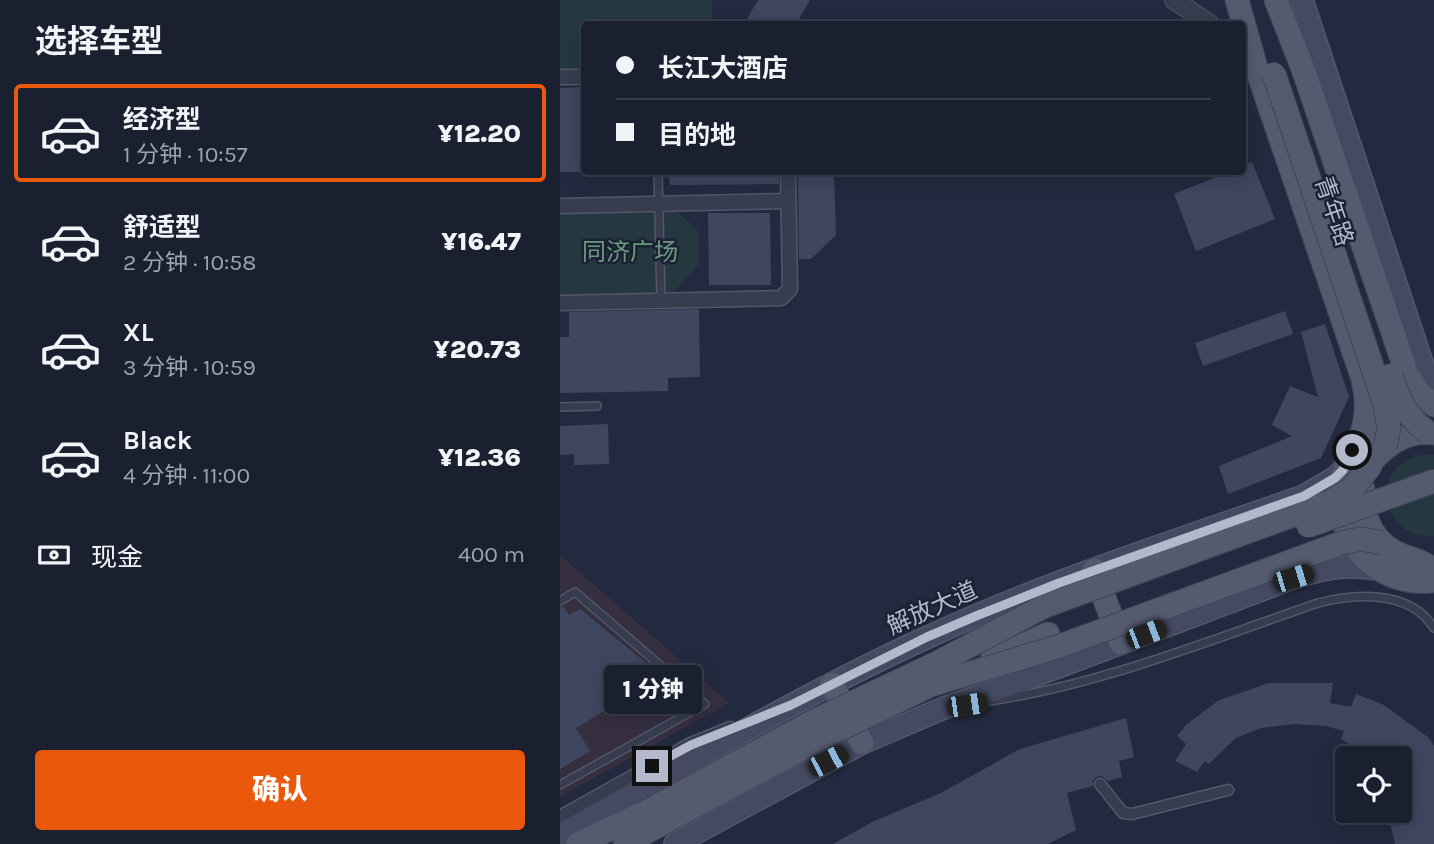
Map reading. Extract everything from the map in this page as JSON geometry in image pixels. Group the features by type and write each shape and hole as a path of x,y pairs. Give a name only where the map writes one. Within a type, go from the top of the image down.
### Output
{"main road":[{"name":"青年路","path":"1237,0 1265,65 1366,388 1366,415 1359,441"},
{"path":"1249,0 1265,65 1385,405 1389,428 1363,488 1364,512 1368,524 1382,543 1434,570"},
{"path":"1268,0 1265,65 1397,395 1411,418 1432,426"},
{"name":"青年路","path":"1276,0 1303,69 1407,374 1419,393 1434,405"},
{"path":"1302,0 1434,399"},
{"path":"1382,570 1359,551 1344,524 1339,496 1343,470 1359,441 1387,419 1405,412 1432,426"},
{"path":"569,828 647,821 822,738 1045,606 1329,502 1352,489 1378,456 1405,436 1432,426"},
{"name":"解放大道","path":"560,835 791,705 927,637 1041,589 1304,496 1335,478 1343,470"},
{"path":"934,674 1043,621 1434,481"},
{"path":"934,674 1434,497"},
{"path":"934,674 1057,648 1340,543 1361,539 1382,543"},
{"path":"675,844 862,743 944,708 1293,578 1328,567 1355,566 1382,570 1409,580 1434,595"},
{"path":"1094,570 1121,643"},
{"path":"1409,580 1434,581"},
{"path":"832,684 862,743"},
{"path":"625,844 647,821"}],"street":[{"path":"1174,0 1206,21"},
{"path":"560,78 581,77"},
{"path":"560,303 782,298 790,289 788,175"},
{"path":"560,206 788,201"},
{"path":"1100,784 1123,813 1132,814 1228,790"}],"lane":[{"path":"659,175 661,301"},
{"path":"560,407 597,406"},
{"path":"560,601 575,592 705,704 560,785"},
{"path":"944,708 1033,694 1133,666 1336,598 1368,596 1390,599 1423,614 1434,628"}],"shaded area":[{"path":"560,555 729,703 560,797"}],"green space":[{"path":"560,0 712,0 712,21 581,21 581,69 560,70"},
{"name":"同济广场","path":"674,209 698,230 699,264 673,293 560,296 560,211"},
{"path":"1420,455 1434,455 1434,536 1415,534 1403,527 1390,510 1388,499 1390,478 1396,469 1405,461"}],"building":[{"path":"758,0 810,0 798,21 746,21"},
{"path":"581,87 581,172 560,172 560,88"},
{"path":"1252,162 1275,219 1196,251 1174,194 1222,175 1246,175 1246,164"},
{"path":"669,175 778,175 779,184 670,185"},
{"path":"798,175 834,175 836,235 811,259 799,259"},
{"path":"708,213 770,213 771,285 709,285"},
{"path":"699,309 700,377 668,378 668,391 560,393 560,337 569,337 569,312"},
{"path":"1285,311 1293,334 1203,366 1195,343"},
{"path":"1325,324 1349,397 1321,458 1228,494 1219,466 1292,436 1272,425 1290,386 1318,397 1301,332"},
{"path":"608,424 609,464 574,465 574,454 560,455 560,426"},
{"path":"563,606 569,615 580,609 662,676 576,728 590,751 560,769 560,607"},
{"path":"1269,683 1333,683 1330,703 1351,707 1356,694 1384,705 1429,738 1434,746 1434,844 1395,844 1390,823 1412,823 1412,746 1352,746 1341,739 1344,731 1326,726 1294,724 1261,728 1236,738 1209,764 1205,761 1197,772 1175,761 1186,744 1177,736 1187,724 1219,700"},
{"path":"1126,718 1134,757 1119,761 1122,777 1108,781 1098,776 1093,780 1093,786 1067,793 1076,830 1048,844 833,844 872,822 941,793 1020,749"}],"route":[{"path":"652,766 691,745 791,705 927,637 1041,589 1304,496 1335,478 1343,470 1352,450"}]}
